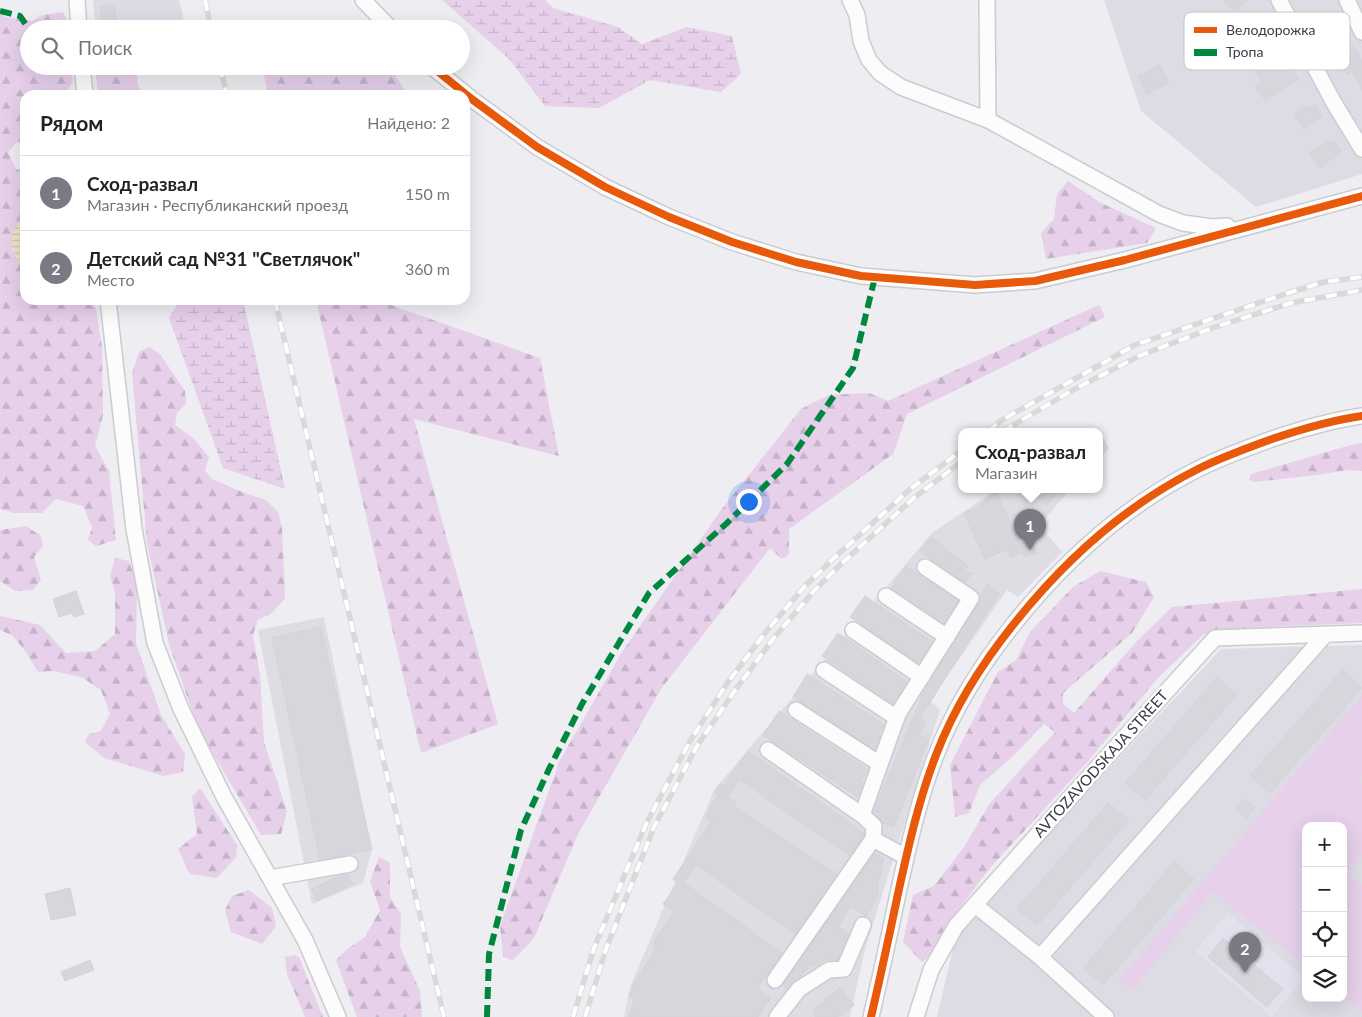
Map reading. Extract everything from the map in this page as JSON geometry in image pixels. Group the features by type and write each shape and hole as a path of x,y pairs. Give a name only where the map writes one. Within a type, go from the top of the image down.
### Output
{"street":[{"path":"76,0 78,20"},
{"path":"364,0 383,20"},
{"path":"850,0 856,7 861,41 869,60 880,73 901,87 988,120 1159,214 1183,223 1212,227 1254,224"},
{"path":"987,0 988,120"},
{"path":"1280,0 1286,12"},
{"path":"1347,0 1362,32"},
{"path":"1316,70 1334,104 1362,149"},
{"path":"83,75 84,90"},
{"path":"442,75 461,90"},
{"path":"470,98 537,146 605,187 669,217 732,242 796,262 861,276 975,285 1035,281 1125,260 1362,196"},
{"path":"109,305 134,529 155,643 181,709 224,797 305,940 338,1017"},
{"path":"871,1017 906,857 936,756 953,716 975,678 1030,604 1111,525 1151,497 1198,469 1245,449 1293,432 1344,418 1362,416"},
{"path":"862,815 897,718 972,598 925,567"},
{"path":"886,596 947,637"},
{"path":"853,630 922,677"},
{"name":"AVTOZAVODSKAJA STREET","path":"916,1017 932,970 956,926 1215,638 1362,633"},
{"path":"1040,957 1326,634"},
{"path":"824,670 897,718"},
{"path":"796,710 880,764"},
{"path":"768,750 862,815 874,826 873,839 776,980"},
{"path":"873,839 906,857"},
{"path":"270,878 350,864"},
{"path":"975,905 1040,957 1106,1017"},
{"path":"777,1017 799,989 829,970 844,969 863,925"}],"shaded area":[{"path":"93,0 179,0 184,20 95,20"},
{"path":"1104,0 1362,0 1362,174 1256,207 1141,111"},
{"path":"20,221 20,263 12,244 14,230"},
{"path":"1103,438 1109,448 1103,455"},
{"path":"991,493 1067,493 1039,525 1062,552 1018,597 1007,590 930,701 940,710 864,953 850,1017 624,1017 630,987 714,790 932,533"},
{"path":"324,617 372,850 363,883 312,904 258,630"},
{"path":"1362,645 1362,1017 937,1017 957,931 1221,649"},
{"path":"1228,913 1302,976 1302,980 1272,1017 1195,951"}],"green space":[{"path":"442,0 545,0 553,8 618,27 642,44 687,27 732,36 741,74 721,92 650,80 599,108 545,106 509,59 470,25 470,20 465,20"},
{"path":"0,12 6,17 26,20 20,20 20,75 71,75 73,80 68,90 20,90 20,142 17,142 8,152 16,169 20,170 20,228 12,249 20,263 20,305 93,305 96,308 102,347 103,415 95,446 109,471 116,540 96,546 88,540 92,527 83,506 56,499 42,513 14,513 0,509"},
{"path":"63,12 67,20 34,20 43,15"},
{"path":"96,75 137,75 138,85 141,90 97,90"},
{"path":"264,75 395,75 405,90 267,90"},
{"path":"1068,181 1101,203 1156,228 1147,243 1046,259 1041,233 1054,219 1057,194"},
{"path":"177,305 244,305 285,489 223,468 169,318"},
{"path":"317,305 391,305 540,358 559,456 414,419 498,724 421,753"},
{"path":"1099,305 1105,317 907,414 893,454 789,529 789,554 782,559 770,548 661,689 578,834 534,938 512,961 503,956 500,926 560,760 622,652 721,510 801,409 829,395 869,393 888,401"},
{"path":"149,347 160,354 185,391 186,404 177,413 175,425 194,439 209,457 205,470 212,479 266,500 278,512 282,528 285,598 272,613 258,620 253,635 260,675 264,742 287,811 281,834 261,835 198,728 169,644 147,543 132,373 139,352"},
{"path":"1362,443 1362,471 1347,470 1254,482 1249,480 1251,474"},
{"path":"26,526 41,536 43,546 34,557 41,580 33,590 15,591 0,581 0,530"},
{"path":"115,558 129,561 137,585 136,644 161,715 185,754 183,772 164,776 104,758 85,742 89,734 101,731 110,714 101,690 83,678 55,671 38,672 26,652 12,635 0,630 0,616 40,625 66,653 95,651 115,634 115,592 110,576"},
{"path":"1100,571 1146,582 1154,597 1132,633 1063,693 1063,704 1074,713 1137,641 1172,607 1362,589 1362,623 1264,627 1204,634 1158,678 1083,767 989,869 951,920 931,954 922,962 903,942 913,895 934,886 964,847 990,803 1055,732 1044,724 1010,759 980,785 969,813 955,817 950,765 998,672 1016,660 1030,632 1073,587"},
{"path":"1362,695 1362,776 1359,779 1362,784 1362,854 1348,874 1362,885 1362,1012 1347,999 1347,822 1302,822 1302,963 1213,892 1132,991 1119,980"},
{"path":"200,788 237,845 236,857 217,878 190,874 178,849 197,834 192,797"},
{"path":"379,857 390,863 390,897 401,914 400,947 420,991 422,1017 357,1017 336,960 347,949 365,937 380,910 370,881"},
{"path":"249,890 272,908 276,926 262,944 231,932 225,910 232,896"},
{"path":"295,955 299,957 323,1017 305,1017 287,974 285,957"}],"building":[{"path":"1224,0 1248,0 1235,12"},
{"path":"114,4 117,20 102,20 100,7"},
{"path":"1353,46 1362,61 1362,90 1352,71 1347,74 1345,70 1350,70 1350,48"},
{"path":"1160,65 1169,83 1147,94 1138,76"},
{"path":"1255,70 1292,70 1298,79 1265,100 1256,87 1263,82"},
{"path":"1315,105 1322,117 1303,129 1294,114 1306,106 1308,110"},
{"path":"1328,141 1330,144 1335,141 1342,152 1320,167 1310,153"},
{"path":"996,493 1020,544 1030,540 1037,554 1024,556 1023,552 1011,558 1007,549 985,559 964,513 976,508"},
{"path":"1034,493 1058,493 1047,505"},
{"path":"931,537 969,567 960,571 972,573 965,583 920,551"},
{"path":"906,566 958,601 944,624 891,588"},
{"path":"988,584 999,594 920,718 926,722 919,735 929,739 894,827 883,823 873,813 926,687 979,603 980,597"},
{"path":"76,591 84,614 74,617 72,613 59,617 53,599"},
{"path":"865,596 932,642 919,663 850,617"},
{"path":"321,627 372,849 320,860 272,638"},
{"path":"838,633 907,682 893,704 822,656"},
{"path":"1342,670 1362,688 1270,793 1250,776"},
{"path":"807,674 884,725 878,734 880,736 875,750 793,697"},
{"path":"1217,677 1237,695 1145,800 1125,783"},
{"path":"779,711 868,770 861,781 863,783 858,797 763,735"},
{"path":"748,751 864,833 864,836 850,856 740,780 728,797 736,803 735,806 837,874 795,934 696,865 684,883 782,953 757,988 771,998 758,1017 629,1017 635,998 629,996 634,983 656,949 653,946 657,936 675,911 663,904 678,883 673,879 712,821 706,817 718,795 715,793 720,784 723,786"},
{"path":"1244,799 1255,808 1246,818 1235,809"},
{"path":"1108,803 1129,820 1037,926 1017,909"},
{"path":"875,853 883,858 881,875 877,882 879,891 866,916 850,906 838,927 849,934 838,960 825,960 816,967 812,965 787,989 783,985"},
{"path":"1174,862 1194,879 1103,985 1083,968"},
{"path":"348,874 353,884 317,901 312,889 341,875"},
{"path":"70,888 76,915 51,920 45,894"},
{"path":"1223,938 1283,989 1267,1007 1208,957"},
{"path":"90,960 94,970 65,981 61,972"},
{"path":"840,987 854,1005 838,1017 816,1017 812,1011"}],"railway":[{"path":"205,0 209,20"},
{"path":"222,75 226,90"},
{"path":"992,428 1002,420 1135,345 1324,282 1362,277"},
{"path":"1008,428 1073,390 1139,356 1215,327 1291,303 1362,290"},
{"path":"276,305 444,1017"},
{"path":"573,1017 594,948 646,824 690,741 728,682 765,633 805,586 909,490 958,453"},
{"path":"585,1017 606,949 654,827 697,746 773,639 813,592 915,497 958,464"}],"marked path":[{"path":"0,11 20,16 23,20"},
{"path":"487,1017 489,954 521,830 582,704 649,593 726,524 787,464 853,368 875,277"}],"cycle path":[{"path":"442,75 461,90"},
{"path":"470,98 537,147 605,187 669,217 732,242 796,262 861,276 975,285 1035,281 1125,260 1362,196"},
{"path":"871,1017 911,838 930,772 943,738 960,704 979,671 1013,625 1053,579 1097,537 1171,483 1216,461 1272,439 1317,425 1362,416"}],"place":[{"name":"Сход-развал","path":"1030,550"},
{"name":"Детский сад №31 \"Светлячок\"","path":"1245,973"}]}
